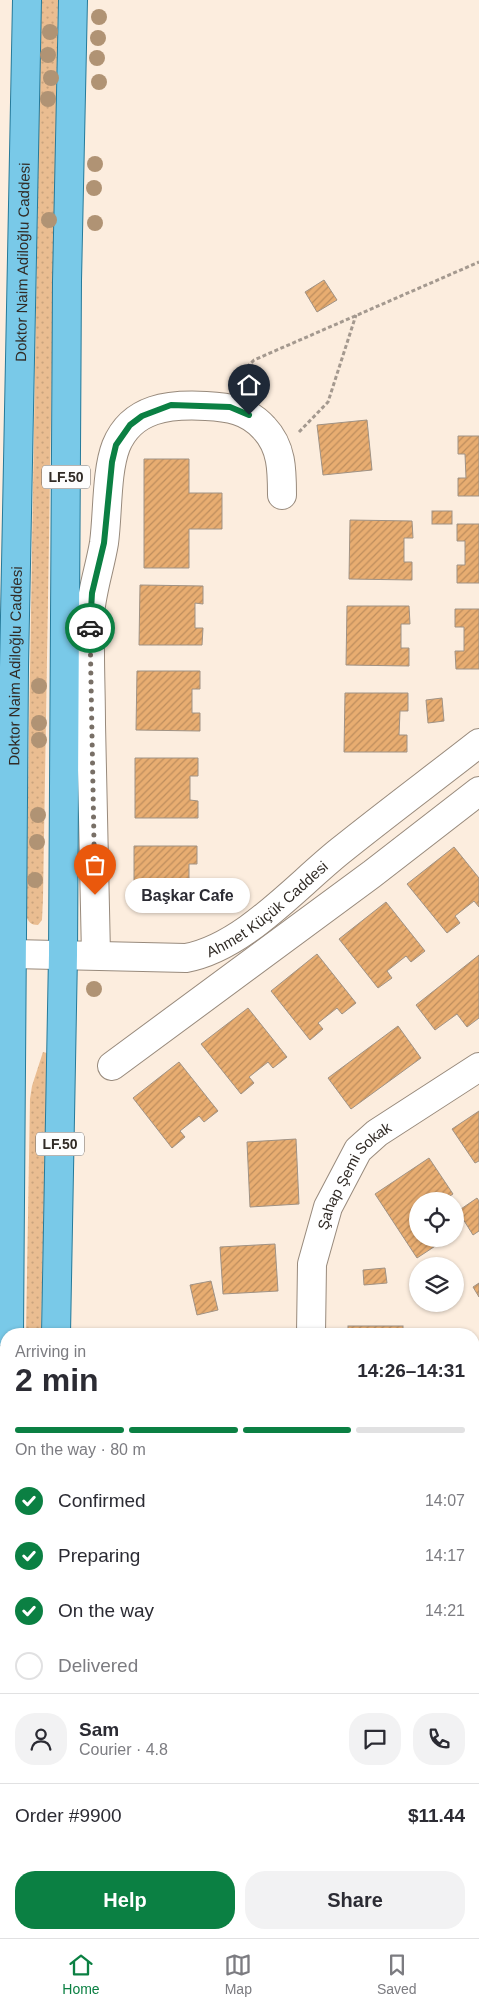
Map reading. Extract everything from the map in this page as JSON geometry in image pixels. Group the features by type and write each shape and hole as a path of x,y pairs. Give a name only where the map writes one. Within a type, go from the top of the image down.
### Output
{"main road":[{"name":"Doktor Naim Adiloğlu Caddesi","path":"9,1328 14,667 27,0"},
{"name":"LF.50","path":"56,1328 63,955 67,291 73,0"}],"street":[{"path":"96,955 89,615 104,543 112,462 116,445 130,425 142,416 171,405 230,407 249,415 264,427 279,452 282,466 282,495"},
{"name":"Ahmet Küçük Caddesi","path":"13,954 186,958 204,955 220,948 242,933 340,851 479,743"},
{"path":"112,1066 372,874 479,791"},
{"path":"340,851 372,874"},
{"name":"Şahap Şemi Sokak","path":"311,1328 312,1264 328,1207 358,1150 377,1133 479,1067"}],"path":[{"path":"208,406 254,360 479,262"},
{"path":"279,452 328,402 356,316"}],"shaded area":[{"path":"41,0 58,0 43,898 42,920 38,925 30,923 26,915"},
{"path":"43,1052 47,1053 41,1328 26,1328 30,1099 32,1086"}],"building":[{"path":"324,280 337,300 317,312 305,292"},
{"path":"367,420 372,470 323,475 317,425"},
{"path":"458,436 479,436 479,496 458,496 458,478 466,478 465,454 458,454"},
{"path":"144,459 189,459 189,493 222,493 222,529 189,529 189,568 144,568"},
{"path":"432,511 452,511 452,524 432,524"},
{"path":"350,520 412,521 413,538 404,538 404,562 412,562 412,580 349,579"},
{"path":"457,524 479,524 479,583 457,583 457,565 465,565 465,541 457,541"},
{"path":"140,585 203,586 203,604 195,603 195,628 203,628 202,645 139,645"},
{"path":"347,606 409,606 410,624 401,624 401,648 409,648 409,666 346,665"},
{"path":"455,609 479,609 479,669 456,669 455,651 464,651 464,627 455,627"},
{"path":"137,671 200,671 200,689 192,689 192,713 200,713 200,731 136,730"},
{"path":"345,693 408,693 408,711 400,711 399,735 407,735 407,752 344,752"},
{"path":"442,698 444,721 428,723 426,700"},
{"path":"135,758 198,758 198,776 190,776 190,800 198,801 198,818 135,818"},
{"path":"134,846 197,846 197,864 189,864 189,888 197,888 197,905 134,905"},
{"path":"454,847 479,878 479,907 474,901 455,916 460,923 447,933 407,884"},
{"path":"386,902 425,951 411,962 406,956 387,971 392,978 378,988 339,939"},
{"path":"317,954 356,1003 342,1014 337,1008 318,1023 323,1029 310,1040 271,991"},
{"path":"479,955 479,1018 467,1027 457,1014 435,1030 416,1005"},
{"path":"248,1008 287,1057 273,1068 268,1062 249,1077 254,1083 241,1094 201,1044"},
{"path":"398,1026 421,1058 351,1109 328,1078"},
{"path":"179,1062 218,1111 204,1122 199,1116 180,1131 185,1137 172,1148 133,1098"},
{"path":"479,1111 479,1161 475,1163 452,1129"},
{"path":"296,1139 299,1204 250,1207 247,1142"},
{"path":"429,1158 452,1192 409,1192 409,1246 375,1194"},
{"path":"477,1198 479,1201 479,1231 473,1235 464,1221 464,1207"},
{"path":"275,1244 278,1291 223,1294 220,1247"},
{"path":"410,1247 434,1247 419,1257 416,1257"},
{"path":"385,1268 387,1283 364,1285 363,1270"},
{"path":"211,1281 218,1310 197,1315 190,1285"},
{"path":"479,1283 479,1297 473,1287"},
{"path":"348,1326 403,1326 403,1328 348,1328"}],"way so far":[{"path":"90,628 95,895"}],"place":[{"name":"Başkar Cafe","path":"95,895"}],"route":[{"path":"90,628 89,615 92,593 104,543 112,462 116,445 130,425 142,416 171,405 230,407 249,415"}]}
